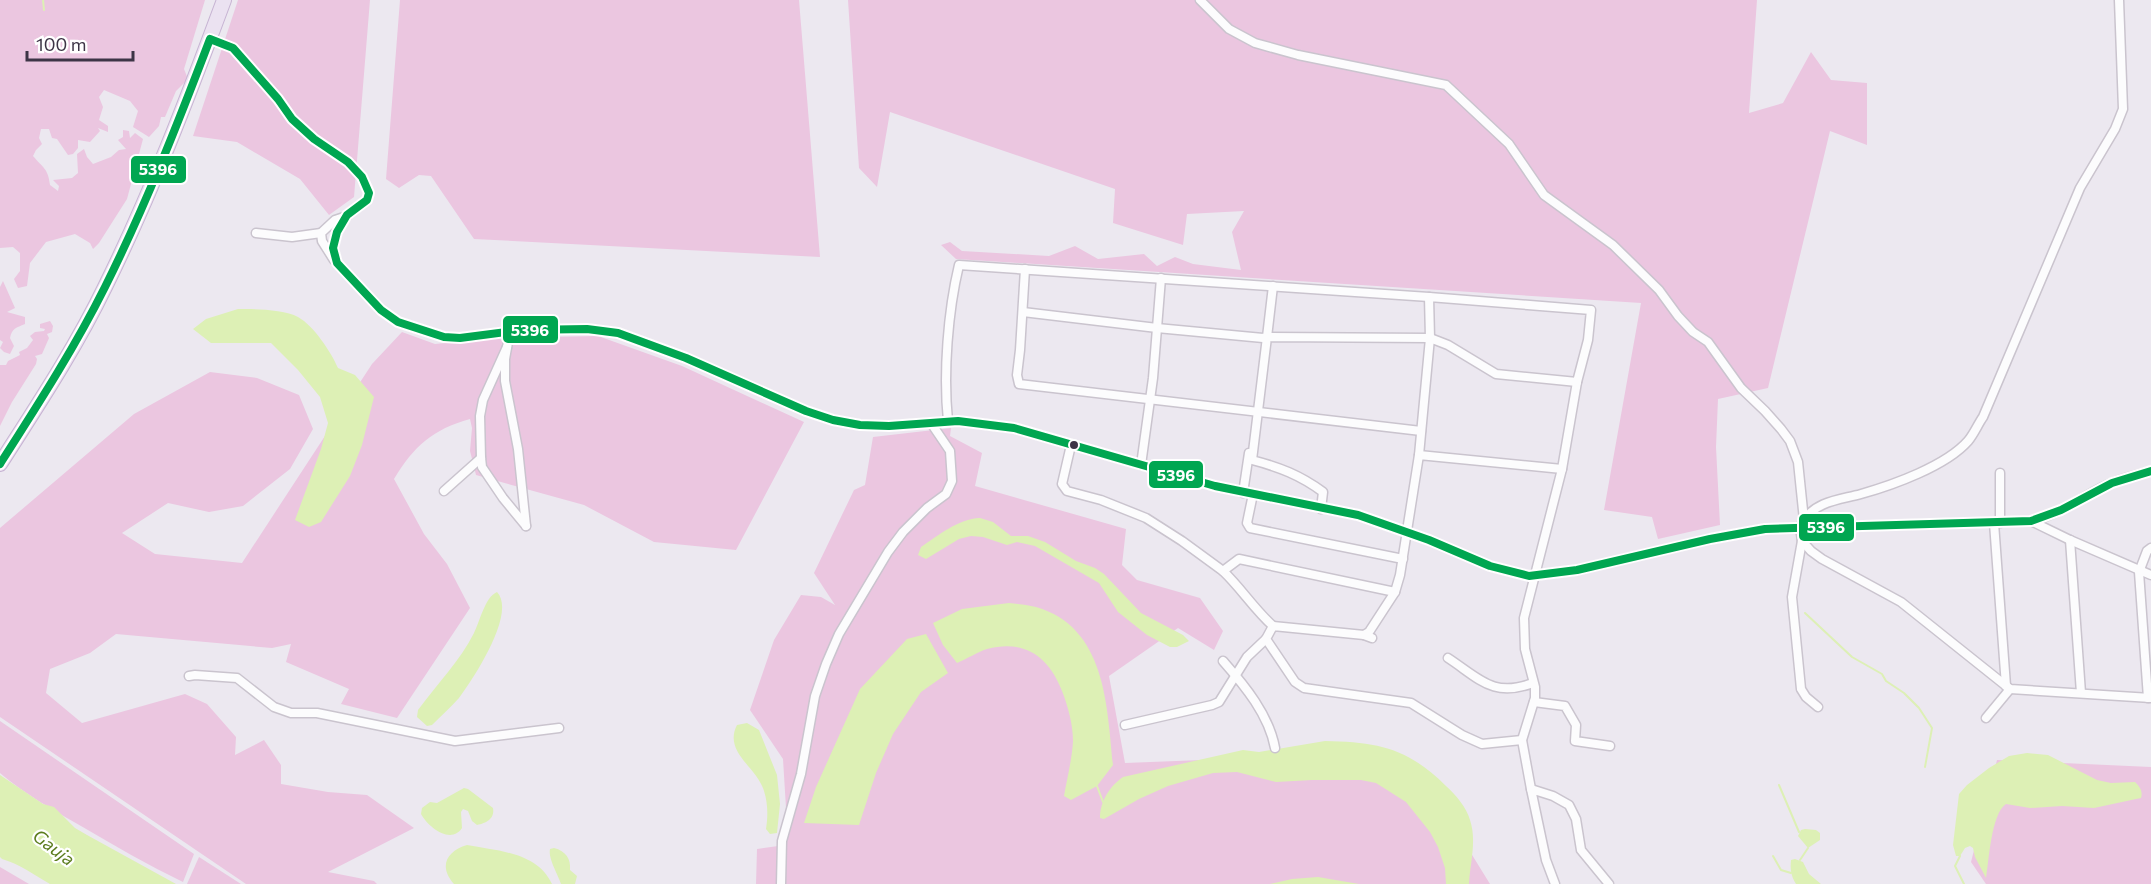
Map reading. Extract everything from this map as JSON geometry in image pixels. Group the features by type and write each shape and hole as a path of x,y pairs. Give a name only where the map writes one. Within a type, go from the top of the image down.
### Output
{"main road":[{"path":"0,464 61,369 105,287 171,141 224,0"}],"street":[{"path":"1200,0 1229,29 1263,46 1446,85 1509,144 1544,195 1613,245 1659,290 1693,332 1708,342 1741,388 1782,429 1790,441 1798,462 1802,541 1796,567 1792,609 1801,689 1806,697 1818,707"},
{"path":"1802,524 1810,511 1817,506 1863,494 1936,464 1969,441 1983,417 2080,188 2115,129 2123,109 2119,0"},
{"path":"210,39 232,48 249,65 292,119 314,139 348,162 362,177 369,193 367,200 347,215 335,220 321,233 292,237 256,233"},
{"path":"337,263 333,248 337,232 347,215"},
{"path":"321,233 322,242 337,263 381,310 411,328 444,338 510,331 587,329 618,333 686,358 806,411 833,420 860,425 889,426 948,421 1014,428 1243,493 1358,515 1407,531 1490,566 1536,576 1577,570 1735,534 1802,524 1997,523 2031,520 2062,511 2092,492 2118,480 2151,471"},
{"path":"948,421 946,378 949,334 959,265 1591,310 1588,340 1577,382 1562,469 1528,600 1523,629 1535,696 1522,740 1546,860 1555,884"},
{"path":"1025,269 1018,384 1421,430"},
{"path":"1141,465 1150,399 1161,278"},
{"path":"1271,286 1252,460 1283,468 1305,478 1323,492 1321,509"},
{"path":"1071,445 1062,484 1067,491 1101,500 1143,517 1182,541 1237,584 1257,612 1273,626 1368,637 1395,592 1403,560 1419,455 1430,338 1429,297"},
{"path":"1023,312 1265,338 1430,338 1448,345 1496,374 1577,382"},
{"path":"507,347 483,400 480,416 481,458 482,467 526,526 518,449 505,381 510,331"},
{"path":"1243,493 1256,412"},
{"path":"781,884 782,841 801,774 815,696 826,664 839,634 888,552 903,532 927,508 946,494 952,481 950,451 931,423"},
{"path":"1419,455 1562,469"},
{"path":"444,491 481,458"},
{"path":"1986,718 2008,687 1997,523 2000,473"},
{"path":"1253,494 1247,523 1250,528 1403,560"},
{"path":"2031,520 2070,540 2151,574"},
{"path":"2070,540 2081,693"},
{"path":"1802,541 1816,555 1900,602 2008,687 2150,698 2143,639 2140,569 2147,551 2151,548"},
{"path":"1223,571 1239,559 1395,592"},
{"path":"1125,725 1219,702 1247,657 1266,639 1273,626"},
{"path":"1266,639 1295,682 1304,688 1411,703 1462,735 1482,744 1522,740"},
{"path":"1448,658 1488,684 1500,689 1517,688 1533,683"},
{"path":"1223,661 1246,687 1272,730 1275,748"},
{"path":"189,676 237,678 274,707 291,713 317,712 454,741 559,728"},
{"path":"1534,702 1565,706 1576,725 1575,741 1610,746"},
{"path":"1531,789 1553,796 1569,805 1576,819 1581,850 1609,884"}],"shaded area":[{"path":"0,0 205,0 184,69 188,79 176,91 165,117 161,117 159,126 149,137 133,127 138,111 130,101 104,90 99,97 103,107 99,120 108,126 108,132 98,128 100,131 90,142 78,140 78,148 73,154 68,155 57,139 52,138 49,129 41,129 39,138 42,144 33,156 46,172 50,185 58,191 59,186 53,180 72,178 78,173 77,154 84,149 93,164 111,157 119,150 126,149 118,140 123,137 123,130 129,131 130,138 135,133 143,139 127,199 99,243 93,249 90,243 75,234 46,242 30,263 27,286 18,288 14,279 20,271 20,253 13,247 0,248"},
{"path":"238,0 370,0 354,197 329,215 300,179 237,142 193,136"},
{"path":"400,0 799,0 820,257 474,239 431,176 419,175 399,188 386,179"},
{"path":"848,0 1757,0 1749,113 1783,103 1811,52 1831,80 1867,83 1867,145 1830,131 1768,388 1718,399 1716,447 1720,525 1658,539 1652,517 1604,510 1641,303 956,259 941,245 950,242 962,251 1049,256 1075,246 1098,259 1144,254 1157,266 1175,257 1193,264 1241,270 1232,232 1244,211 1187,214 1183,245 1113,223 1115,189 890,112 877,187 859,168"},
{"path":"3,281 15,308 7,312 25,317 25,324 12,332 10,338 14,346 10,354 0,348 3,342 0,340 0,287"},
{"path":"50,321 53,326 52,332 47,334 49,338 42,354 35,356 36,364 0,426 0,365 6,365 8,361 20,355 19,352 27,348 33,340 30,336 35,332 44,331 45,329 40,328 40,324"},
{"path":"402,332 435,344 497,338 598,336 682,366 804,422 736,550 654,542 584,505 476,475 470,451 472,428 470,419 445,428 425,441 394,479 424,534 447,564 470,608 397,718 341,704 349,689 286,662 291,644 272,648 116,634 90,653 50,669 46,693 82,723 185,694 207,704 236,737 235,755 264,740 281,765 281,784 328,792 367,795 414,828 328,872 374,881 377,884 246,884 0,717 0,528 134,414 210,372 257,378 299,395 313,429 290,469 243,506 209,512 168,503 122,533 155,554 242,563 372,364"},
{"path":"951,428 950,436 982,453 975,486 1126,529 1122,565 1137,580 1200,598 1223,631 1214,650 1178,628 1109,676 1125,763 1332,755 1432,790 1490,884 756,884 757,849 778,846 786,808 783,759 750,710 774,640 801,595 821,597 835,605 814,573 854,490 865,485 873,437"},
{"path":"0,721 194,854 183,882 50,808 0,773"},
{"path":"1997,760 2151,767 2151,884 1986,884 1971,862"},
{"path":"199,857 241,884 187,884"},
{"path":"0,867 29,884 0,884"}],"water":[{"path":"238,309 277,311 298,317 321,340 338,368 355,375 374,397 362,445 350,476 321,522 309,527 295,520 328,423 320,397 298,370 271,343 211,343 193,329 206,319"},
{"path":"980,518 993,522 1011,536 1028,536 1045,542 1076,561 1095,568 1104,574 1141,613 1183,635 1189,641 1177,647 1170,647 1147,635 1118,612 1099,583 1035,546 1017,542 1007,545 983,537 971,536 959,539 926,559 918,555 921,547 949,528 964,521"},
{"path":"497,592 502,602 501,615 491,646 459,698 432,725 427,726 417,717 418,710 462,653 474,633 486,604"},
{"path":"1009,603 1036,607 1059,617 1077,632 1090,650 1098,671 1108,718 1113,765 1097,786 1071,800 1064,796 1071,762 1073,735 1071,722 1057,679 1043,660 1024,649 1001,647 987,649 957,663 943,645 933,623 962,609"},
{"path":"926,634 948,673 921,692 893,734 876,773 859,825 804,823 816,787 860,689 907,639"},
{"path":"747,723 759,730 777,775 780,804 777,833 770,834 766,829 767,810 764,791 734,743 737,725"},
{"path":"1325,741 1361,743 1405,755 1432,773 1449,789 1466,811 1472,828 1473,844 1469,884 1446,884 1445,868 1438,847 1430,832 1406,802 1376,783 1361,780 1276,782 1237,772 1213,773 1168,786 1104,819 1100,818 1107,795 1123,777 1243,750 1259,752"},
{"path":"2027,753 2048,755 2097,780 2111,783 2135,782 2141,789 2141,798 2094,808 2062,806 2030,808 2006,804 2001,809 1994,827 1986,878 1973,848 1970,846 1965,848 1960,856 1956,856 1953,845 1959,794 1989,768 2009,756"},
{"name":"Gauja","path":"0,775 43,804 54,807 75,828 176,884 50,884 2,859 0,857"},
{"path":"464,788 493,808 491,818 477,825 472,821 468,811 463,809 461,812 462,828 457,833 446,834 434,829 421,814 422,808 430,802 437,803"},
{"path":"1801,830 1816,830 1820,833 1820,840 1808,848 1798,836"},
{"path":"467,845 527,859 545,873 552,884 454,884 446,871 447,860 454,851"},
{"path":"554,848 567,856 570,870 577,876 575,884 561,884 550,857 550,849"},
{"path":"1791,860 1803,862 1809,874 1821,884 1796,884 1791,866"},
{"path":"1318,877 1359,884 1270,884 1292,879"}],"waterway":[{"path":"43,0 44,10"},
{"path":"1805,613 1852,657 1882,674 1886,681 1904,693 1919,708 1932,728 1925,767"},
{"path":"1779,785 1799,832"},
{"path":"1097,786 1103,802"},
{"path":"1800,860 1808,848"},
{"path":"1773,856 1781,870 1791,873"},
{"path":"1960,856 1955,866 1964,884"}],"transit line":[{"name":"5396","path":"0,464 68,355 105,287 134,226 210,39 233,48 278,99 292,119 314,139 348,162 362,177 369,193 367,200 347,215 337,232 333,248 337,263 381,310 398,322 444,337 460,338 522,330 587,329 618,333 686,358 806,411 833,420 860,425 889,426 958,421 1014,428 1215,486 1358,515 1429,540 1490,566 1529,576 1577,570 1710,539 1765,529 2031,521 2061,510 2112,483 2151,471"}]}
